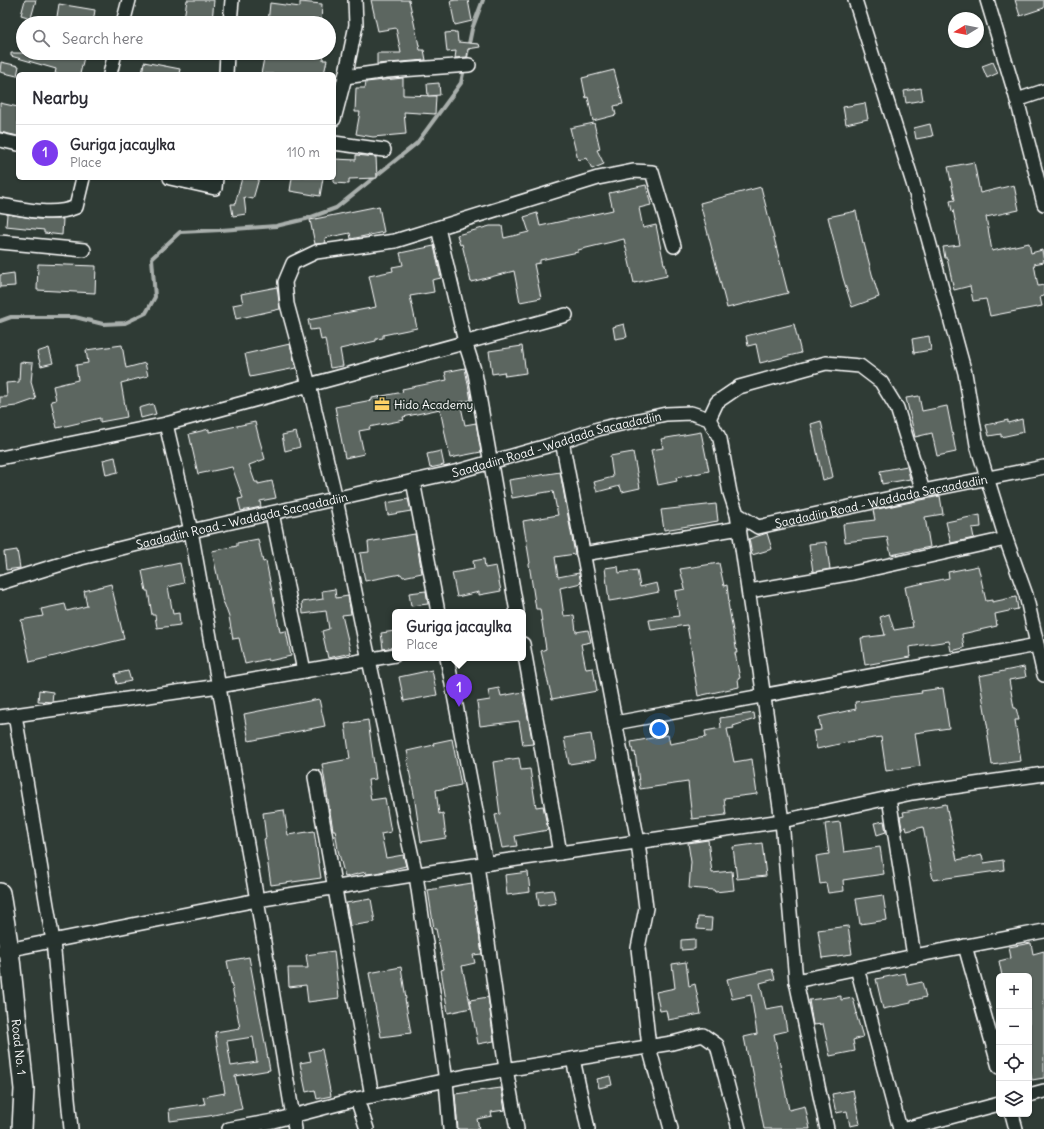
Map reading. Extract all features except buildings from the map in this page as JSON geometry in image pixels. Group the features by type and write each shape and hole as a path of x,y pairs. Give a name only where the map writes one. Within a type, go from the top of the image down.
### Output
{"highway":[{"name":"Road No. 1","path":"0,892 5,950 24,1089 22,1129"}],"street":[{"path":"125,16 129,0"},
{"path":"231,16 232,0"},
{"path":"336,112 346,77 356,25 355,0"},
{"path":"855,0 913,182 965,373 977,445 1006,539 1026,596 1044,671"},
{"path":"987,0 1017,100 1044,204"},
{"path":"110,72 113,60"},
{"path":"226,72 227,60"},
{"path":"346,77 386,71 469,65"},
{"path":"1017,100 1044,91"},
{"path":"0,140 16,144"},
{"path":"336,143 384,150"},
{"path":"450,1129 446,1081 416,875 369,660 336,499 309,385 287,304 285,282 293,263 316,252 395,241 598,178 633,171 652,172 674,246"},
{"path":"0,205 49,213 66,211 76,207 83,180"},
{"path":"179,180 215,188 216,180"},
{"path":"438,228 465,342 475,373 516,609"},
{"path":"0,242 84,250"},
{"path":"0,458 166,424 566,315"},
{"path":"827,1129 796,981 782,821 738,514 730,493 720,439 709,419 717,402 739,387 826,363 860,366 881,382 897,408 923,491"},
{"name":"Saadadiin Road - Waddada Sacaadadiin","path":"0,583 82,558 459,471 598,429 666,414 691,412 709,419"},
{"path":"166,424 191,532 257,900 295,1129"},
{"path":"562,441 638,842 646,908 638,948 649,1047 671,1129"},
{"name":"Saadadiin Road - Waddada Sacaadadiin","path":"738,514 758,526 1044,467"},
{"path":"413,481 437,609"},
{"path":"272,513 304,671"},
{"path":"583,554 740,528"},
{"path":"749,591 853,573 1006,539"},
{"path":"615,723 1038,644"},
{"path":"0,717 219,686 392,656"},
{"path":"448,661 482,864 506,1069 517,1129"},
{"path":"526,661 560,853"},
{"path":"15,715 53,940 71,1129"},
{"path":"5,950 257,900 482,864 782,821 912,793 1044,774"},
{"path":"315,777 372,1096"},
{"path":"889,798 914,956"},
{"path":"796,981 1044,931"},
{"path":"965,946 996,1056"},
{"path":"857,968 900,1129"},
{"path":"229,1129 273,1121 357,1099 506,1069 649,1047 703,1035 717,1045 739,1129"},
{"path":"573,1059 588,1129"},
{"path":"1032,1094 1044,1091"},
{"path":"357,1099 367,1129"},
{"path":"905,1129 996,1105"},
{"path":"1013,1117 1016,1129"}],"waterway":[{"path":"0,321 11,317 75,317 103,324 125,323 146,313 155,297 152,258 180,232 276,226 306,219 336,208 417,143 461,83 472,29 483,0"}],"place":[{"name":"Hido Academy","path":"382,404"},
{"name":"Guriga jacaylka","path":"459,707"}]}
